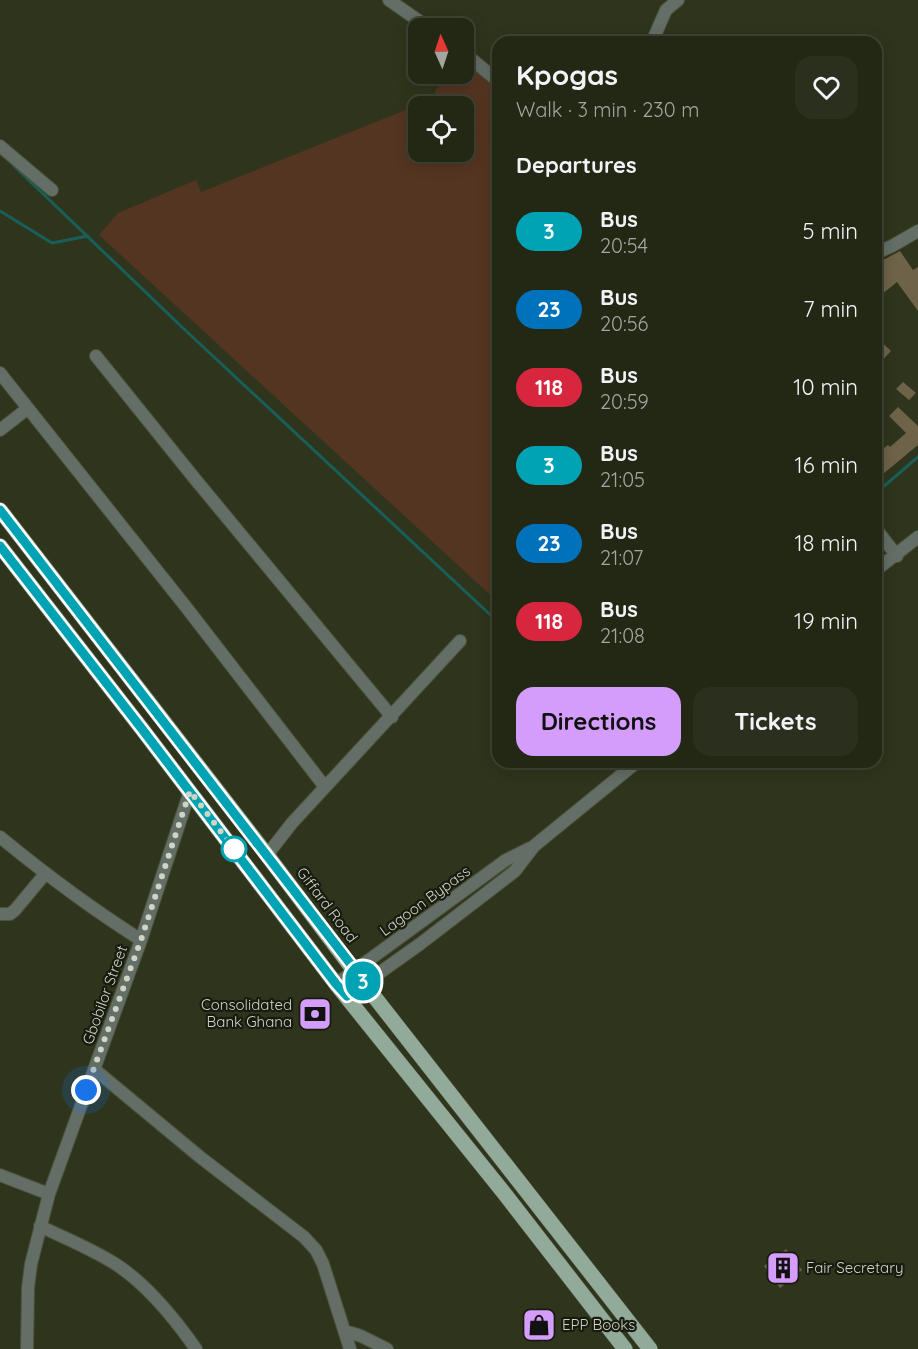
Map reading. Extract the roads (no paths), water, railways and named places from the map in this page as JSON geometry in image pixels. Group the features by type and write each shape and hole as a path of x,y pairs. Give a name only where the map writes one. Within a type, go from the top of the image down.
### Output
{"main road":[{"name":"Giffard Road","path":"0,510 355,972 650,1349"},
{"path":"0,546 336,984 625,1349"}],"street":[{"path":"389,0 415,18"},
{"path":"655,36 666,10 678,0"},
{"path":"474,61 492,76"},
{"path":"0,146 52,190"},
{"path":"882,250 918,231"},
{"path":"96,356 392,717"},
{"path":"0,373 325,787"},
{"path":"0,430 27,409"},
{"path":"882,537 897,556"},
{"path":"882,566 918,537"},
{"path":"267,855 292,823 460,641"},
{"name":"Lagoon Bypass","path":"336,984 506,860 534,846 630,768"},
{"name":"Gbobilor Street","path":"27,1349 28,1288 40,1226 49,1194 141,940 190,791"},
{"path":"0,837 45,874 141,940"},
{"name":"Lagoon Bypass","path":"347,996 515,871 534,846"},
{"path":"0,914 10,914 15,910 45,874"},
{"path":"94,1069 200,1157 304,1237 316,1250 323,1264 350,1349"},
{"path":"0,1174 49,1194"},
{"path":"40,1226 118,1266 134,1278 175,1318 196,1349"},
{"path":"345,1331 387,1349"}],"waterway":[{"path":"12,164 184,329 492,616"},
{"path":"0,211 52,243 88,236"},
{"path":"882,488 918,457"}],"place":[{"name":"Consolidated Bank Ghana","path":"315,1014"},
{"name":"Fair Secretary","path":"783,1268"},
{"name":"EPP Books","path":"539,1325"}]}
